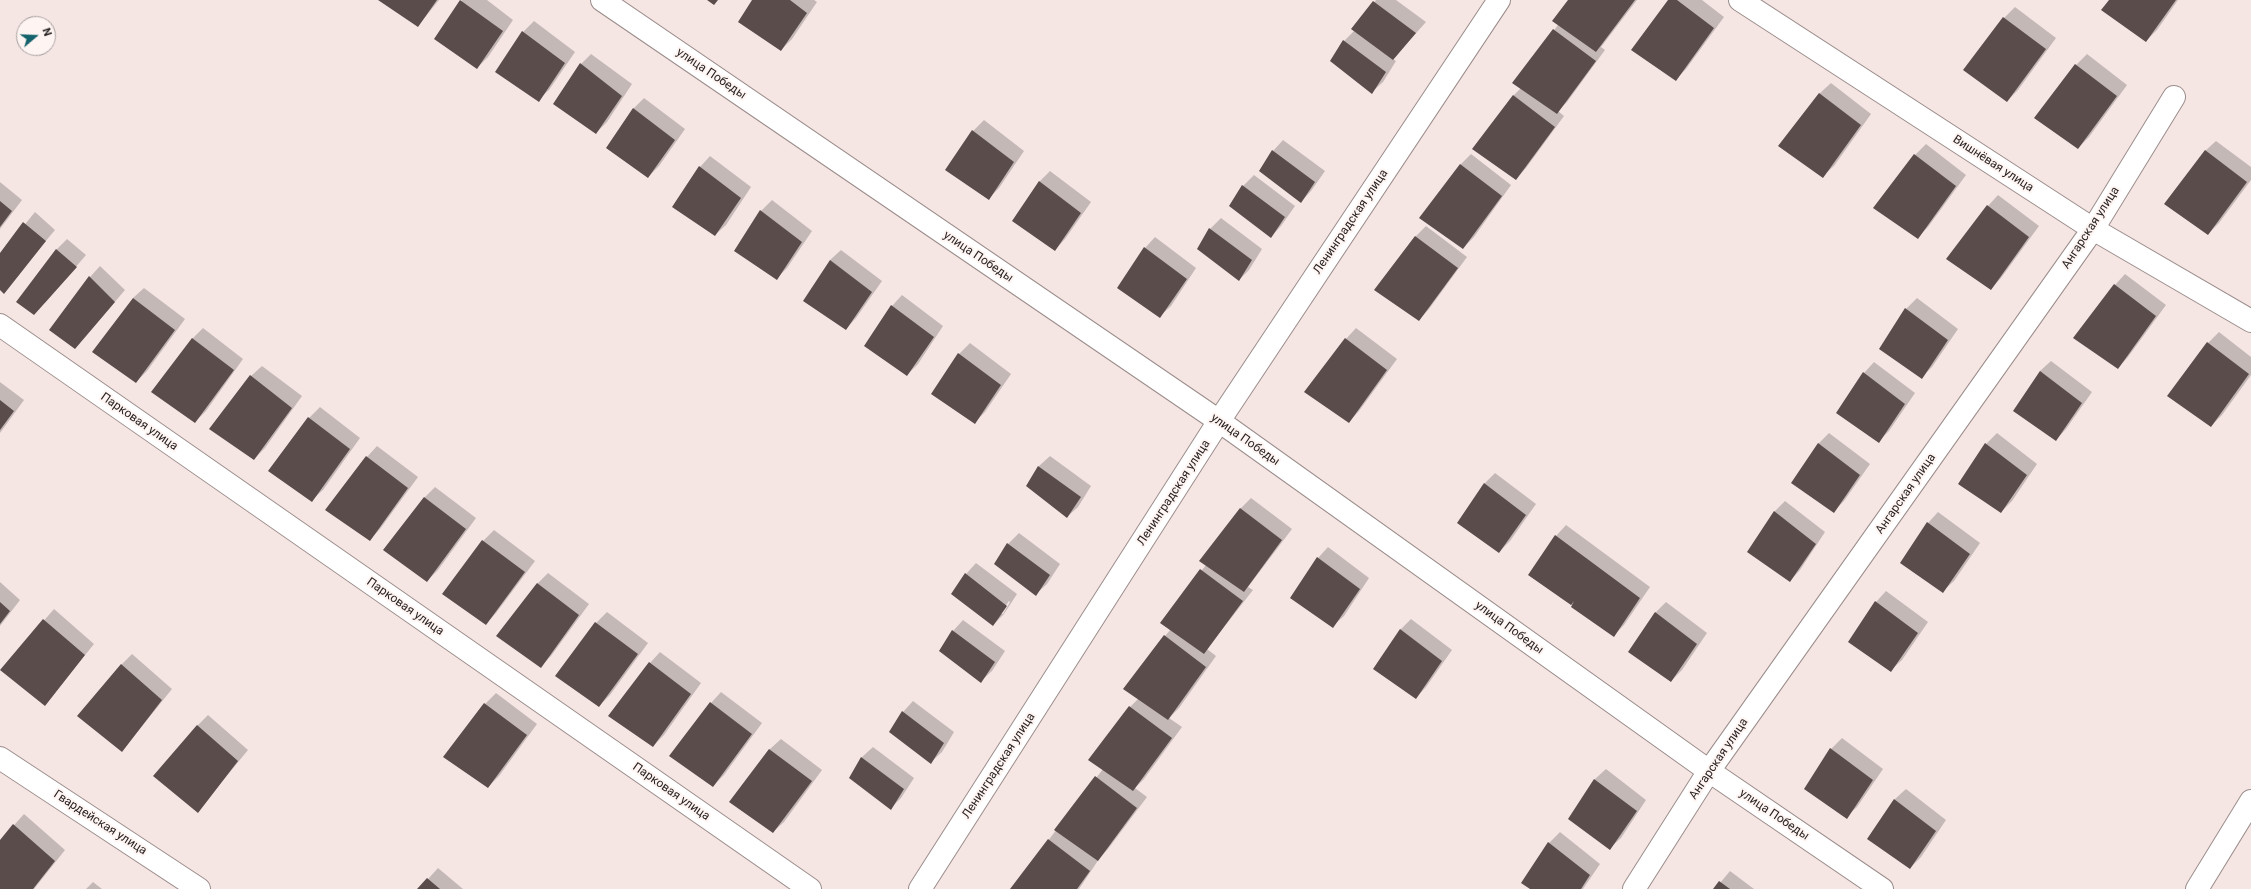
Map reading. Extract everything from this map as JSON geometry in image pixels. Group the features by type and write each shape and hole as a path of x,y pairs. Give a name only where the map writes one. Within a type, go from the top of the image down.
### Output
{"street":[{"name":"улица Победы","path":"602,0 1219,421 1710,771 1882,889"},
{"name":"Ленинградская улица","path":"920,889 1219,421 1499,0"},
{"name":"Вишнёвая улица","path":"1740,0 2093,229 2251,321"},
{"name":"Ангарская улица","path":"1634,889 1710,771 2093,229 2174,97"},
{"name":"Парковая улица","path":"0,325 810,889"},
{"name":"Гвардейская улица","path":"0,758 199,889"},
{"path":"2197,889 2251,801"}],"building":[{"path":"378,0 437,0 418,27"},
{"path":"460,0 503,31 477,69 434,39"},
{"path":"707,0 718,0 714,5"},
{"path":"752,0 790,0 807,13 781,51 738,22"},
{"path":"1568,0 1635,0 1596,52 1552,21"},
{"path":"1668,0 1677,0 1714,28 1676,81 1631,50"},
{"path":"2109,0 2176,0 2146,42 2101,10"},
{"path":"1373,1 1416,33 1393,60 1351,29"},
{"path":"2003,17 2046,49 2007,102 1963,70"},
{"path":"1553,29 1596,61 1557,114 1512,83"},
{"path":"522,31 565,63 539,102 495,72"},
{"path":"1343,40 1386,72 1372,94 1330,61"},
{"path":"580,63 622,96 596,134 553,104"},
{"path":"2075,64 2117,96 2078,149 2034,118"},
{"path":"1819,93 1861,125 1823,178 1778,146"},
{"path":"1513,95 1555,127 1516,180 1472,149"},
{"path":"633,108 675,140 648,178 606,148"},
{"path":"972,130 1014,162 989,200 945,170"},
{"path":"1272,150 1315,182 1301,203 1259,171"},
{"path":"2205,150 2247,182 2208,235 2164,204"},
{"path":"1914,154 1956,186 1918,239 1873,208"},
{"path":"1460,164 1502,196 1463,249 1419,218"},
{"path":"699,166 741,198 715,236 672,207"},
{"path":"1039,181 1081,213 1055,251 1012,221"},
{"path":"1242,185 1285,217 1271,238 1229,206"},
{"path":"0,201 12,211 0,227"},
{"path":"1987,205 2029,237 1991,290 1946,259"},
{"path":"760,210 802,242 777,280 734,251"},
{"path":"23,222 46,241 4,294 0,290 0,253"},
{"path":"1209,228 1252,260 1239,281 1197,249"},
{"path":"1415,236 1458,268 1419,321 1374,290"},
{"path":"1144,247 1187,279 1160,318 1117,288"},
{"path":"56,249 77,267 34,315 16,302"},
{"path":"830,260 872,292 846,330 803,301"},
{"path":"89,276 115,302 75,349 49,330"},
{"path":"2114,284 2156,316 2118,369 2073,338"},
{"path":"133,298 175,330 136,383 92,352"},
{"path":"891,305 934,337 907,376 864,346"},
{"path":"1905,308 1948,340 1922,379 1879,349"},
{"path":"192,338 234,370 195,423 151,392"},
{"path":"1345,338 1387,370 1349,423 1304,392"},
{"path":"2207,342 2249,374 2211,427 2167,396"},
{"path":"958,353 1001,385 975,424 931,394"},
{"path":"2040,371 2082,403 2056,441 2013,411"},
{"path":"1863,372 1905,404 1879,443 1836,413"},
{"path":"250,375 292,408 254,460 209,429"},
{"path":"0,400 14,411 0,430"},
{"path":"308,417 350,449 312,502 268,471"},
{"path":"1818,443 1860,475 1834,513 1791,483"},
{"path":"1985,443 2027,475 2001,513 1958,484"},
{"path":"366,456 408,488 370,541 325,510"},
{"path":"1038,466 1081,497 1067,518 1026,486"},
{"path":"1484,483 1526,515 1499,553 1457,523"},
{"path":"424,497 466,529 427,582 383,550"},
{"path":"1240,508 1282,540 1244,592 1199,561"},
{"path":"1774,511 1816,544 1790,582 1747,552"},
{"path":"1927,522 1970,554 1943,593 1900,563"},
{"path":"1555,535 1640,598 1614,637 1571,607 1574,601 1571,605 1528,575"},
{"path":"482,540 525,572 486,625 442,594"},
{"path":"1007,543 1050,575 1036,596 994,564"},
{"path":"1317,557 1360,589 1333,628 1290,598"},
{"path":"1200,569 1243,601 1204,654 1160,623"},
{"path":"965,573 1007,606 993,626 951,594"},
{"path":"537,583 579,615 541,668 496,636"},
{"path":"1875,601 1918,633 1891,672 1848,642"},
{"path":"0,602 10,611 0,624"},
{"path":"1655,612 1697,644 1671,682 1628,652"},
{"path":"43,619 85,655 45,706 0,670"},
{"path":"595,622 638,654 599,707 555,676"},
{"path":"1400,629 1442,661 1416,699 1373,669"},
{"path":"952,630 995,662 981,683 939,651"},
{"path":"1164,635 1206,667 1168,720 1123,689"},
{"path":"649,662 691,694 653,747 608,716"},
{"path":"121,664 162,700 122,752 77,716"},
{"path":"710,702 752,734 713,787 669,756"},
{"path":"484,703 527,735 488,788 443,757"},
{"path":"1129,706 1172,738 1133,791 1088,760"},
{"path":"902,711 944,743 931,764 889,732"},
{"path":"197,725 238,761 198,813 153,776"},
{"path":"1830,748 1873,780 1847,819 1804,789"},
{"path":"769,749 812,781 773,833 729,802"},
{"path":"861,757 904,789 891,810 849,778"},
{"path":"1095,776 1137,808 1098,861 1054,830"},
{"path":"1594,779 1637,811 1610,850 1568,819"},
{"path":"1894,799 1936,831 1910,869 1867,839"},
{"path":"13,824 55,861 33,889 0,889 0,840"},
{"path":"1048,839 1090,871 1077,889 1010,889"},
{"path":"1548,842 1590,875 1581,889 1530,889 1521,883"},
{"path":"427,878 440,889 417,889"},
{"path":"1719,881 1730,889 1713,889"}]}
